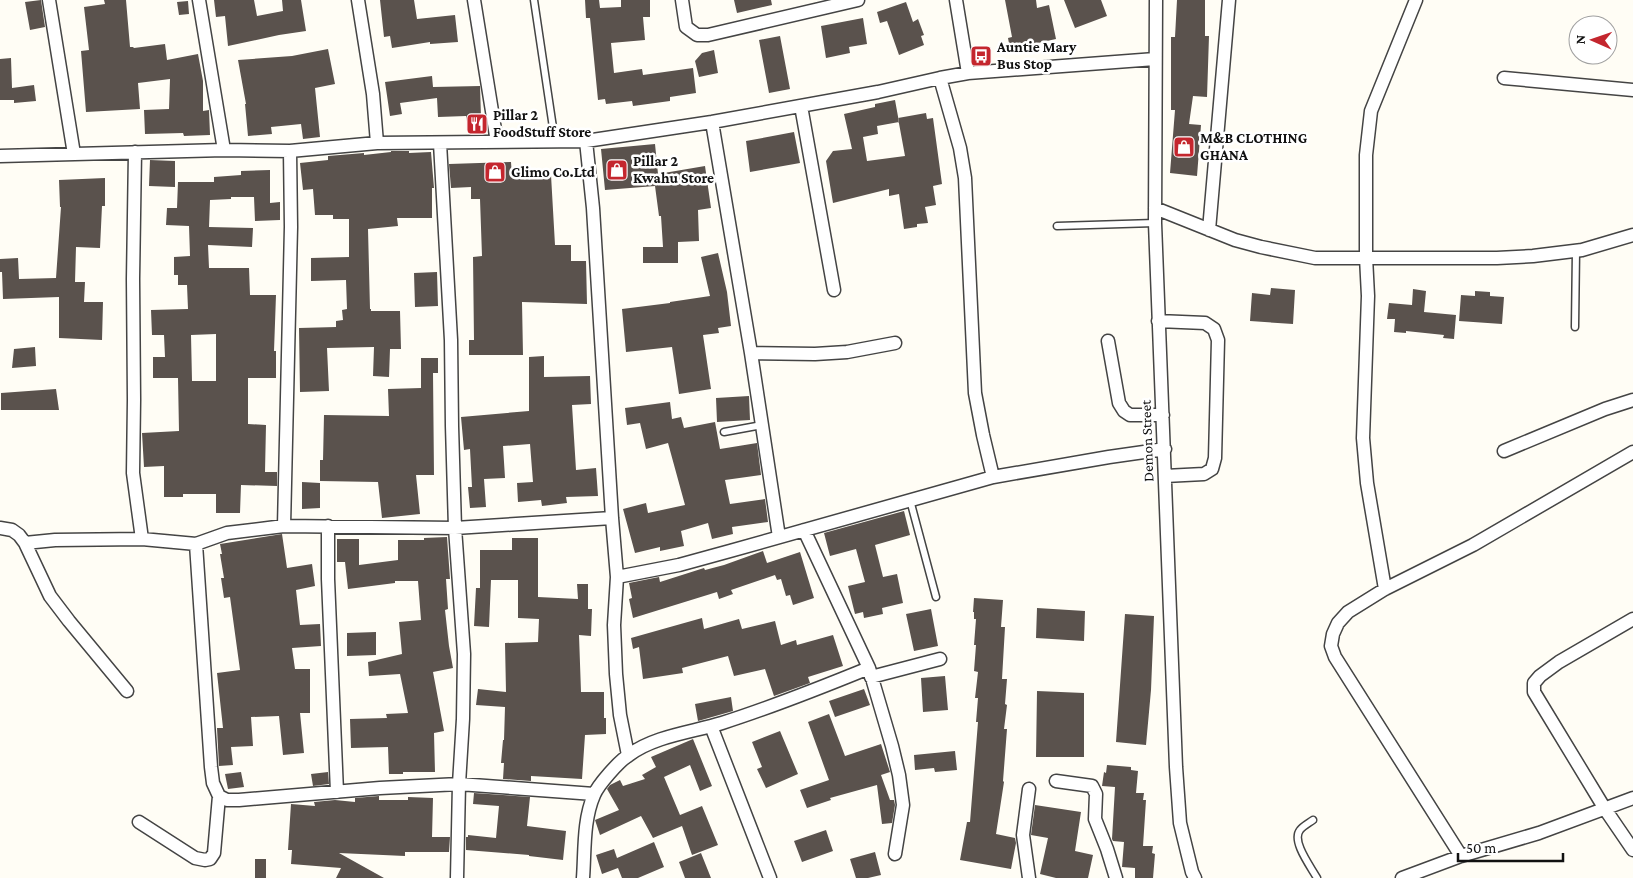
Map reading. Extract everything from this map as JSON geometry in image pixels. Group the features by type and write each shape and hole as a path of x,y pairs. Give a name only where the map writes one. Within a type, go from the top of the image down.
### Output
{"street":[{"path":"49,0 74,154"},
{"path":"199,0 224,150"},
{"path":"358,0 373,94 377,143"},
{"path":"474,0 497,142"},
{"path":"682,0 686,26 696,35 708,35 858,0"},
{"path":"956,0 968,73"},
{"name":"Demon Street","path":"1156,0 1155,223 1180,823 1195,878"},
{"path":"1209,230 1229,0"},
{"path":"1385,589 1367,483 1364,438 1368,296 1366,156 1371,111 1416,0"},
{"path":"0,156 224,150 290,151 377,143 440,144 586,141 712,122 878,92 968,73 1155,59"},
{"path":"940,78 960,148 965,178 975,393 993,477"},
{"path":"1504,78 1633,90"},
{"path":"801,106 834,290"},
{"path":"712,122 751,353 779,537"},
{"path":"586,141 593,208 617,577 614,625 616,674 620,715 628,755"},
{"path":"440,144 451,340 455,528 464,654 464,719 459,784 457,878"},
{"path":"284,526 291,237 290,151"},
{"path":"135,152 132,279 133,473 142,539"},
{"path":"1155,208 1235,240 1315,258 1497,258 1533,256 1576,251 1633,235"},
{"path":"1158,321 1205,323 1214,329 1218,340 1215,458 1212,468 1204,474 1165,476"},
{"path":"1108,341 1120,403 1124,411 1130,415 1163,415"},
{"path":"751,353 823,354 847,352 895,343"},
{"path":"1504,451 1633,400"},
{"path":"617,577 679,565 993,477 1109,457 1165,450"},
{"path":"1461,856 1346,678 1334,657 1331,646 1333,634 1338,623 1348,612 1385,589 1473,545 1633,452"},
{"path":"26,543 55,540 142,539 196,544 227,533 284,526 455,528 612,518"},
{"path":"328,526 328,578 337,792"},
{"path":"0,528 12,530 26,543 50,596 127,691"},
{"path":"804,530 870,672 892,746 899,775 903,805 895,854"},
{"path":"139,822 195,858 210,859 214,853 219,796 213,783 210,768 196,544"},
{"path":"1633,619 1559,662 1540,676 1534,684 1534,692 1605,810 1633,850"},
{"path":"583,878 587,822 594,794 605,779 628,755 666,738 710,726 870,672 940,659"},
{"path":"710,726 770,878"},
{"path":"1056,781 1092,786 1096,794 1094,819 1107,849 1116,878"},
{"path":"219,796 228,800 239,800 380,788 459,784 594,794"},
{"path":"1029,789 1023,835 1029,878"},
{"path":"1402,878 1430,873 1461,856 1539,833 1633,798"}],"lane":[{"path":"534,0 555,141"},
{"path":"1057,226 1155,223"},
{"path":"1575,327 1576,251"},
{"path":"724,432 762,425"},
{"path":"910,500 936,596"},
{"path":"1313,820 1299,831 1297,837 1298,844 1317,878"}],"building":[{"path":"41,0 45,27 30,30 25,2"},
{"path":"104,0 126,0 130,47 165,44 167,60 198,54 203,81 203,111 209,110 210,135 184,136 183,133 145,134 144,110 169,109 170,79 138,83 140,109 86,112 81,51 89,50 84,7 105,4"},
{"path":"214,0 254,0 257,16 283,11 282,0 301,0 306,31 228,46 225,16 216,17"},
{"path":"380,0 414,0 417,19 455,15 458,42 430,44 430,42 392,48 390,36 384,37"},
{"path":"585,0 599,0 600,8 621,7 621,0 650,0 650,17 643,17 645,40 611,43 614,73 642,69 643,75 693,68 696,93 670,97 670,101 633,106 632,101 606,104 605,99 598,100 590,18 586,18"},
{"path":"734,0 771,0 772,5 737,13"},
{"path":"1005,0 1036,0 1037,8 1049,5 1056,39 1010,49 1008,38 1012,37"},
{"path":"1064,0 1101,0 1107,16 1075,28"},
{"path":"1177,0 1205,0 1205,36 1209,36 1207,97 1193,96 1189,124 1201,125 1197,176 1170,173 1175,110 1171,110 1171,37 1175,37"},
{"path":"188,1 189,14 179,15 177,2"},
{"path":"906,2 913,22 918,19 924,35 921,36 924,45 899,55 887,21 880,23 877,12"},
{"path":"863,18 867,44 849,47 850,53 826,58 821,26"},
{"path":"780,36 790,89 769,93 759,40"},
{"path":"328,49 335,84 315,88 320,137 303,139 301,124 271,127 272,134 248,136 246,104 238,60 292,56"},
{"path":"714,50 718,73 699,77 695,61 702,53"},
{"path":"11,58 12,88 34,85 36,101 14,103 14,100 0,100 0,59"},
{"path":"432,76 433,87 480,86 481,117 485,116 487,129 469,132 466,116 438,117 437,98 400,103 402,114 390,116 385,82"},
{"path":"895,100 898,118 926,113 927,119 933,118 942,184 933,186 936,205 925,207 928,223 917,224 917,227 904,229 899,194 889,196 889,189 833,203 826,161 833,151 852,149 844,114","holes":["899,122 905,156 867,161 863,137 878,134 877,126"]},
{"path":"794,132 800,163 750,172 746,141"},
{"path":"655,144 658,174 705,166 711,208 698,210 699,241 678,242 678,263 643,263 643,247 663,247 661,216 659,216 655,186 605,190 601,149"},
{"path":"391,151 409,151 409,153 431,152 434,188 432,188 432,218 397,218 398,226 368,229 370,309 371,311 400,311 401,349 390,349 389,377 373,376 374,347 327,348 329,391 300,392 299,328 336,327 336,321 343,320 342,310 347,309 346,280 311,281 311,258 349,257 349,219 333,219 333,215 315,215 313,189 303,190 300,163 328,160 328,156 364,153 364,155"},
{"path":"150,160 175,161 175,187 149,186"},
{"path":"511,162 512,177 551,175 555,245 571,245 571,261 586,261 587,304 522,302 523,355 469,355 469,340 474,340 473,257 482,256 480,199 471,199 471,187 451,188 449,164"},
{"path":"270,170 270,203 280,202 280,220 255,221 254,197 231,197 231,199 210,200 209,227 253,228 252,247 208,245 209,268 249,268 250,295 276,295 274,351 276,351 276,378 248,378 248,424 266,425 265,472 277,472 277,486 241,485 240,513 216,513 216,494 183,494 183,497 164,497 164,466 144,467 142,433 179,431 178,378 153,378 153,357 165,357 164,335 152,335 151,310 188,309 187,285 178,285 178,275 174,275 174,257 190,256 189,226 166,225 167,208 177,208 178,182 214,182 214,177 241,175 241,171","holes":["216,334 216,381 192,381 191,335"]},
{"path":"105,178 105,206 102,206 100,248 76,247 75,282 85,282 84,302 103,302 102,340 59,338 59,297 3,299 0,259 18,258 19,279 56,278 61,207 59,180"},
{"path":"718,253 727,292 731,326 718,328 719,333 703,335 711,389 679,394 672,347 626,352 622,309 710,296 701,257"},
{"path":"437,272 438,306 415,307 414,273"},
{"path":"1271,288 1295,290 1293,324 1250,321 1252,293 1270,295"},
{"path":"1413,289 1426,291 1424,312 1456,315 1454,339 1443,338 1444,335 1406,331 1406,333 1394,332 1395,319 1387,319 1389,303 1412,305"},
{"path":"1475,291 1490,292 1490,296 1504,297 1502,324 1459,321 1461,295 1475,296"},
{"path":"35,347 36,366 12,368 14,349"},
{"path":"544,356 544,377 590,376 591,404 572,405 576,470 596,468 598,496 566,497 567,503 542,506 541,500 518,502 517,483 533,482 530,444 503,446 505,478 484,479 486,507 470,508 468,487 472,487 470,449 464,450 461,417 529,411 529,357"},
{"path":"421,358 438,358 438,373 433,373 434,475 416,475 420,514 382,518 378,482 320,481 320,460 323,460 324,415 389,416 388,389 421,388"},
{"path":"56,389 59,410 1,410 1,393"},
{"path":"749,396 750,420 717,422 716,398"},
{"path":"670,402 672,419 681,417 684,428 715,422 720,449 757,443 761,475 725,480 730,504 765,499 768,522 732,527 733,534 712,539 708,523 681,531 684,546 660,551 660,547 635,553 623,509 646,503 648,513 685,505 668,443 646,449 640,423 627,425 625,408"},
{"path":"302,482 320,483 320,508 302,509"},
{"path":"904,511 910,535 875,545 883,577 897,574 903,603 882,608 883,614 864,618 863,612 855,614 848,586 865,582 856,549 830,556 824,533"},
{"path":"282,534 287,568 312,564 315,586 296,590 300,625 320,624 321,646 292,648 295,669 310,669 310,713 300,713 304,753 283,755 279,716 251,717 253,746 231,747 233,765 219,766 217,728 223,728 217,673 240,670 230,597 224,598 221,578 224,578 220,544"},
{"path":"447,537 450,579 446,579 448,609 445,610 453,668 433,672 444,731 434,733 435,772 389,774 388,747 351,748 350,719 387,718 386,714 408,713 400,674 369,676 368,662 402,654 399,622 421,620 418,581 395,581 395,583 348,589 345,562 337,562 337,539 359,539 359,565 398,560 398,540 424,540 424,538"},
{"path":"512,538 538,538 538,597 578,599 577,584 588,584 588,609 592,609 591,636 579,635 581,692 604,692 606,734 585,735 582,779 531,776 531,781 503,779 504,763 501,763 505,707 476,705 478,689 506,692 505,643 538,642 539,619 518,618 518,580 491,580 489,627 474,626 476,588 480,588 480,550 512,550"},
{"path":"763,551 767,563 800,552 814,598 793,605 790,595 786,596 781,579 777,580 775,575 731,590 733,594 719,599 717,592 633,618 629,599 632,598 629,583 659,577 660,582 704,568 705,570 724,565"},
{"path":"974,598 1003,600 1001,627 1005,627 1002,679 1007,679 1005,704 1007,705 1004,729 1007,729 1004,782 996,834 1015,838 1016,843 1011,869 960,860 967,822 970,822 978,722 976,722 978,698 975,698 978,672 974,671 976,619 974,619 973,612"},
{"path":"1037,608 1085,611 1084,641 1036,638"},
{"path":"931,609 938,646 914,651 906,614"},
{"path":"1125,614 1154,616 1151,690 1146,745 1116,742"},
{"path":"702,618 704,629 739,619 742,629 775,621 781,645 796,640 797,645 833,635 843,666 808,677 810,683 774,696 765,669 734,676 728,656 682,668 683,673 643,679 639,647 633,649 631,638"},
{"path":"376,632 376,655 347,656 347,633"},
{"path":"945,676 948,710 923,712 921,678"},
{"path":"864,689 870,705 835,717 829,701"},
{"path":"1037,691 1084,693 1084,757 1036,757"},
{"path":"731,697 733,711 698,721 695,704"},
{"path":"829,714 845,756 881,744 890,772 881,775 890,800 894,800 895,805 892,823 882,824 877,785 830,798 831,800 807,808 800,790 829,780 808,722"},
{"path":"780,731 798,774 766,788 757,769 762,767 752,742"},
{"path":"693,739 712,786 700,791 690,765 664,777 680,815 702,806 718,845 692,855 682,826 653,838 641,816 600,835 595,820 619,810 607,789 610,785 620,780 623,786 645,779 642,775 656,767 651,757"},
{"path":"955,751 957,770 935,772 934,768 915,770 914,755"},
{"path":"1107,765 1131,767 1131,770 1138,771 1136,793 1144,793 1143,800 1146,800 1143,846 1153,846 1152,853 1155,854 1153,878 1135,878 1135,868 1122,867 1124,842 1113,841 1112,839 1115,787 1102,786"},
{"path":"241,772 244,787 228,789 225,774"},
{"path":"328,772 329,784 313,786 311,774"},
{"path":"474,793 530,797 527,826 566,831 563,860 466,850 466,837 468,835 496,838 499,806 473,804"},
{"path":"379,796 379,800 408,800 408,797 433,798 432,837 450,837 449,852 405,852 405,856 339,853 384,878 336,878 341,868 291,864 292,850 288,850 291,804 315,806 314,802 335,800 355,802 355,798"},
{"path":"1035,805 1081,812 1075,851 1093,855 1088,878 1056,878 1040,874 1048,838 1031,835"},
{"path":"826,830 833,851 802,862 794,841"},
{"path":"654,842 664,867 638,878 622,878 618,868 602,874 596,855 614,849 617,858"},
{"path":"875,852 881,875 856,878 850,859"},
{"path":"701,853 711,878 685,878 679,862"},
{"path":"255,859 266,859 266,878 255,878"}],"place":[{"name":"Auntie Mary Bus Stop","path":"981,56"},
{"name":"Pillar 2 FoodStuff Store","path":"477,124"},
{"name":"M&B CLOTHING GHANA","path":"1184,147"},
{"name":"Pillar 2 Kwahu Store","path":"617,170"},
{"name":"Glimo Co.Ltd","path":"495,172"}]}
